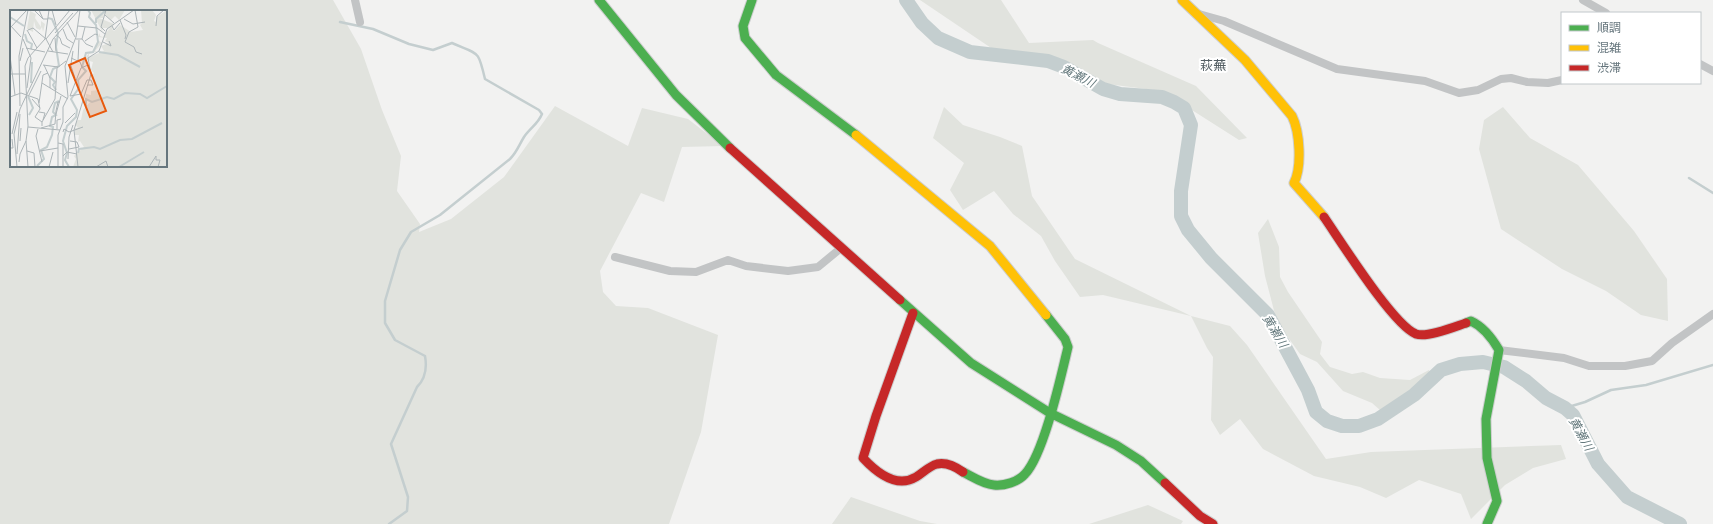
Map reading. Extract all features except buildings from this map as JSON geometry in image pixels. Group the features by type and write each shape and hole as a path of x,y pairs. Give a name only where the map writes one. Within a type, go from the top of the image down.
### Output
{"street":[{"path":"355,0 360,22"},
{"path":"599,0 676,95 718,137 913,313 971,363 1050,413 1116,445 1141,461 1200,516 1213,524"},
{"path":"752,0 743,30 745,38 776,75 861,138 990,246 1059,331 1068,347 1050,413 1031,465 1026,473 1006,484 988,484 948,464 933,464 911,481 894,481 874,470 863,458 913,313"},
{"path":"1182,0 1245,60 1292,116 1297,126 1299,173 1294,183 1322,214 1360,268 1371,287 1396,315 1414,333 1422,335 1471,321 1478,323 1484,328 1499,352 1486,425 1487,458 1497,501 1488,524"},
{"path":"1583,0 1604,12"},
{"path":"1196,13 1224,21 1337,69 1425,81 1459,93 1478,90 1501,78 1511,78 1527,82 1548,84 1561,80"},
{"path":"1701,65 1713,71"},
{"path":"615,257 670,271 696,272 728,260 746,266 788,271 818,267 841,248"},
{"path":"1499,352 1564,358 1589,366 1625,366 1652,361 1672,343 1713,314"}],"shaded area":[{"path":"0,0 333,0 361,49 382,110 401,156 397,191 420,224 419,232 451,219 504,177 555,106 628,146 642,108 688,119 723,146 682,147 664,202 641,193 600,271 603,292 616,306 648,308 718,335 701,432 669,524 0,524"},
{"path":"920,0 1001,0 1029,43 1093,40 1196,86 1247,138 1239,140 1162,91 1107,84 1057,65 1003,56"},
{"path":"944,107 963,125 1022,146 1032,196 1075,259 1191,316 1103,295 1080,297 1055,261 1041,236 1013,214 994,191 963,210 950,190 964,163 933,138"},
{"path":"1503,107 1530,138 1578,165 1634,231 1667,279 1668,321 1641,315 1606,291 1562,269 1501,229 1479,149 1484,120"},
{"path":"1268,219 1279,247 1280,277 1288,292 1322,342 1320,354 1330,367 1352,374 1363,372 1380,378 1410,380 1429,370 1432,378 1410,398 1387,411 1380,410 1372,403 1343,391 1317,362 1300,354 1277,322 1265,276 1258,233"},
{"path":"1191,316 1230,326 1247,345 1326,459 1371,452 1561,445 1566,459 1533,468 1505,485 1471,519 1461,494 1419,480 1386,498 1360,487 1314,476 1263,449 1240,419 1220,435 1211,420 1213,357"},
{"path":"851,497 920,521 937,524 832,524"},
{"path":"1148,505 1183,521 1181,524 1089,524"}],"waterway":[{"name":"黄瀬川","path":"906,0 922,23 938,38 970,52 1048,61 1064,67 1103,89 1120,94 1162,97 1184,108 1191,125 1181,191 1181,216 1188,230 1211,258 1268,315 1308,390 1316,412 1327,421 1342,426 1359,426 1378,419 1414,395 1441,370 1460,364 1483,362 1504,367 1526,381 1546,398 1565,408 1573,415 1598,464 1627,497 1680,524"},
{"path":"340,22 373,29 409,44 433,50 452,43 468,49 479,58 485,79 539,110 542,114 524,137 510,159 440,215 411,232 400,250 385,301 385,323 395,340 425,356 426,364 424,377 417,387 391,444 408,497 407,511 389,524"},
{"path":"1689,178 1713,193"},
{"path":"1565,408 1585,402 1611,390 1646,385 1713,365"}],"traffic: fast":[{"path":"599,0 676,95 730,148"},
{"path":"752,0 743,26 745,38 776,75 856,135"},
{"path":"900,300 971,363 1050,413 1116,445 1141,461 1165,483"},
{"path":"963,472 986,483 1002,485 1011,483 1022,477 1032,464 1039,450 1051,414 1068,347 1065,339 1046,315"},
{"path":"1466,323 1471,321 1480,326 1499,350 1486,419 1487,458 1497,501 1487,524"}],"traffic: slow":[{"path":"1182,0 1245,60 1292,116 1297,131 1299,150 1297,176 1294,183 1324,217"},
{"path":"856,135 990,246 1046,315"}],"traffic: jam":[{"path":"730,148 900,300"},
{"path":"1324,217 1367,281 1394,315 1406,327 1416,334 1427,335 1441,332 1466,323"},
{"path":"913,313 876,416 863,458 880,473 894,480 901,481 916,477 937,464 951,465 963,472"},
{"path":"1165,483 1200,516 1213,524"}],"district":[{"name":"萩蕪","path":"1213,65"}]}
